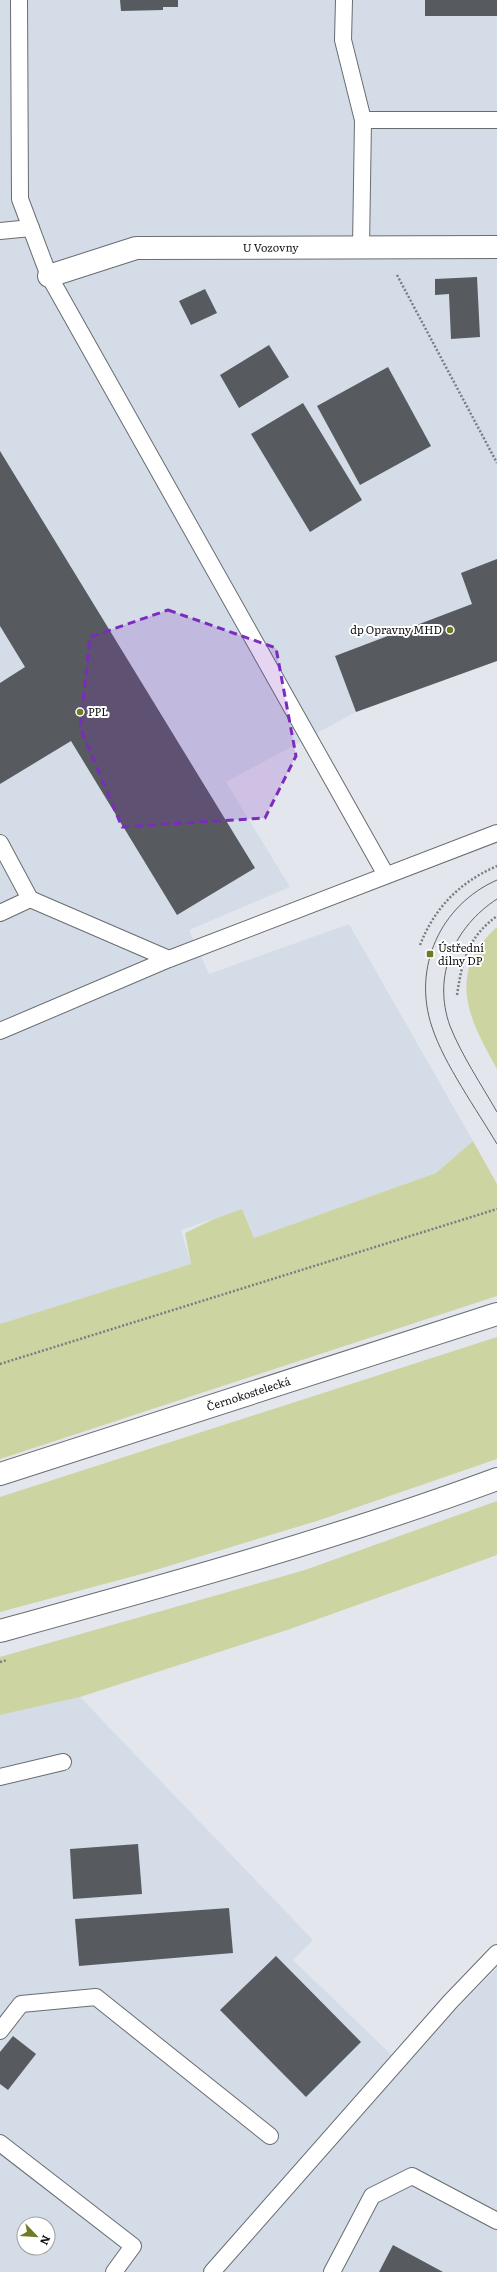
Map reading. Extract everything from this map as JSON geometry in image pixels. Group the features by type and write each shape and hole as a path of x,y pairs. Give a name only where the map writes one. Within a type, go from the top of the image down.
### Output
{"main road":[{"name":"U Vozovny","path":"48,276 136,248 497,247"},
{"name":"Černokostelecká","path":"0,1474 497,1314"},
{"path":"0,1631 220,1568 406,1511 497,1479"}],"lane":[{"path":"19,0 20,199 48,276 386,874"},
{"path":"344,0 344,40 363,120 361,247"},
{"path":"363,120 497,120"},
{"path":"0,231 31,228"},
{"path":"0,1031 169,959 348,892 386,874 497,833"},
{"path":"0,843 30,899 169,959"},
{"path":"0,913 30,899"},
{"path":"0,1777 63,1762"},
{"path":"212,2272 450,2002 497,1953"},
{"path":"0,2031 21,2004 96,1997 270,2136"},
{"path":"0,2144 133,2246 114,2272"},
{"path":"332,2272 372,2196 412,2176 497,2221"}],"path":[{"path":"395,271 497,462"},
{"path":"420,945 433,918 450,897 473,878 497,866"},
{"path":"457,995 461,967 470,945 476,935 497,916"},
{"path":"0,1364 497,1209"}],"highlighted area":[{"path":"168,610 276,648 296,756 265,818 122,827 80,728 90,637"}],"shaded area":[{"path":"0,0 497,0 497,661 356,712 226,782 290,887 189,930 209,974 349,924 473,1141 436,1173 254,1238 242,1209 181,1230 191,1264 0,1324"},
{"path":"80,1697 313,1940 293,1960 402,2065 497,1968 497,2272 0,2272 0,1715"}],"green space":[{"path":"497,927 497,1069 478,1032 471,1014 467,997 467,979 471,962 481,945"},
{"path":"473,1141 497,1184 497,1296 0,1459 0,1324 191,1264 185,1233 214,1219 242,1209 254,1238 436,1173"},
{"path":"497,1337 497,1459 320,1520 149,1572 0,1612 0,1497"},
{"path":"497,1501 497,1555 290,1629 80,1697 0,1715 0,1657 305,1570"}],"building":[{"path":"120,0 178,0 178,7 163,7 163,10 121,11"},
{"path":"425,0 497,0 497,16 425,16"},
{"path":"477,277 480,337 451,339 449,294 435,295 435,279"},
{"path":"205,289 217,313 191,325 179,301"},
{"path":"269,345 289,377 239,408 220,375"},
{"path":"388,367 431,446 360,485 317,406"},
{"path":"303,403 362,500 310,532 251,434"},
{"name":"PPL","path":"0,451 255,868 177,915 71,741 0,784 0,683 25,667 0,626"},
{"name":"dp Opravny MHD","path":"497,559 497,661 356,712 335,656 472,604 461,573"},
{"path":"138,1844 142,1894 73,1899 70,1849"},
{"path":"229,1908 233,1953 79,1966 75,1919"},
{"path":"276,1956 361,2042 306,2097 220,2010"},
{"path":"13,2036 36,2054 8,2090 0,2084 0,2052"},
{"path":"393,2245 443,2272 379,2272"}],"tram line":[{"path":"497,880 477,891 460,905 446,922 436,941 429,961 426,983 427,1005 437,1041 462,1087 497,1144"},
{"path":"497,899 482,910 458,938 446,971 444,989 445,1007 450,1026 466,1059 497,1112"}],"place":[{"name":"dp Opravny MHD","path":"450,630"},
{"name":"PPL","path":"80,712"},
{"name":"Ústřední dílny DP","path":"430,954"}]}
